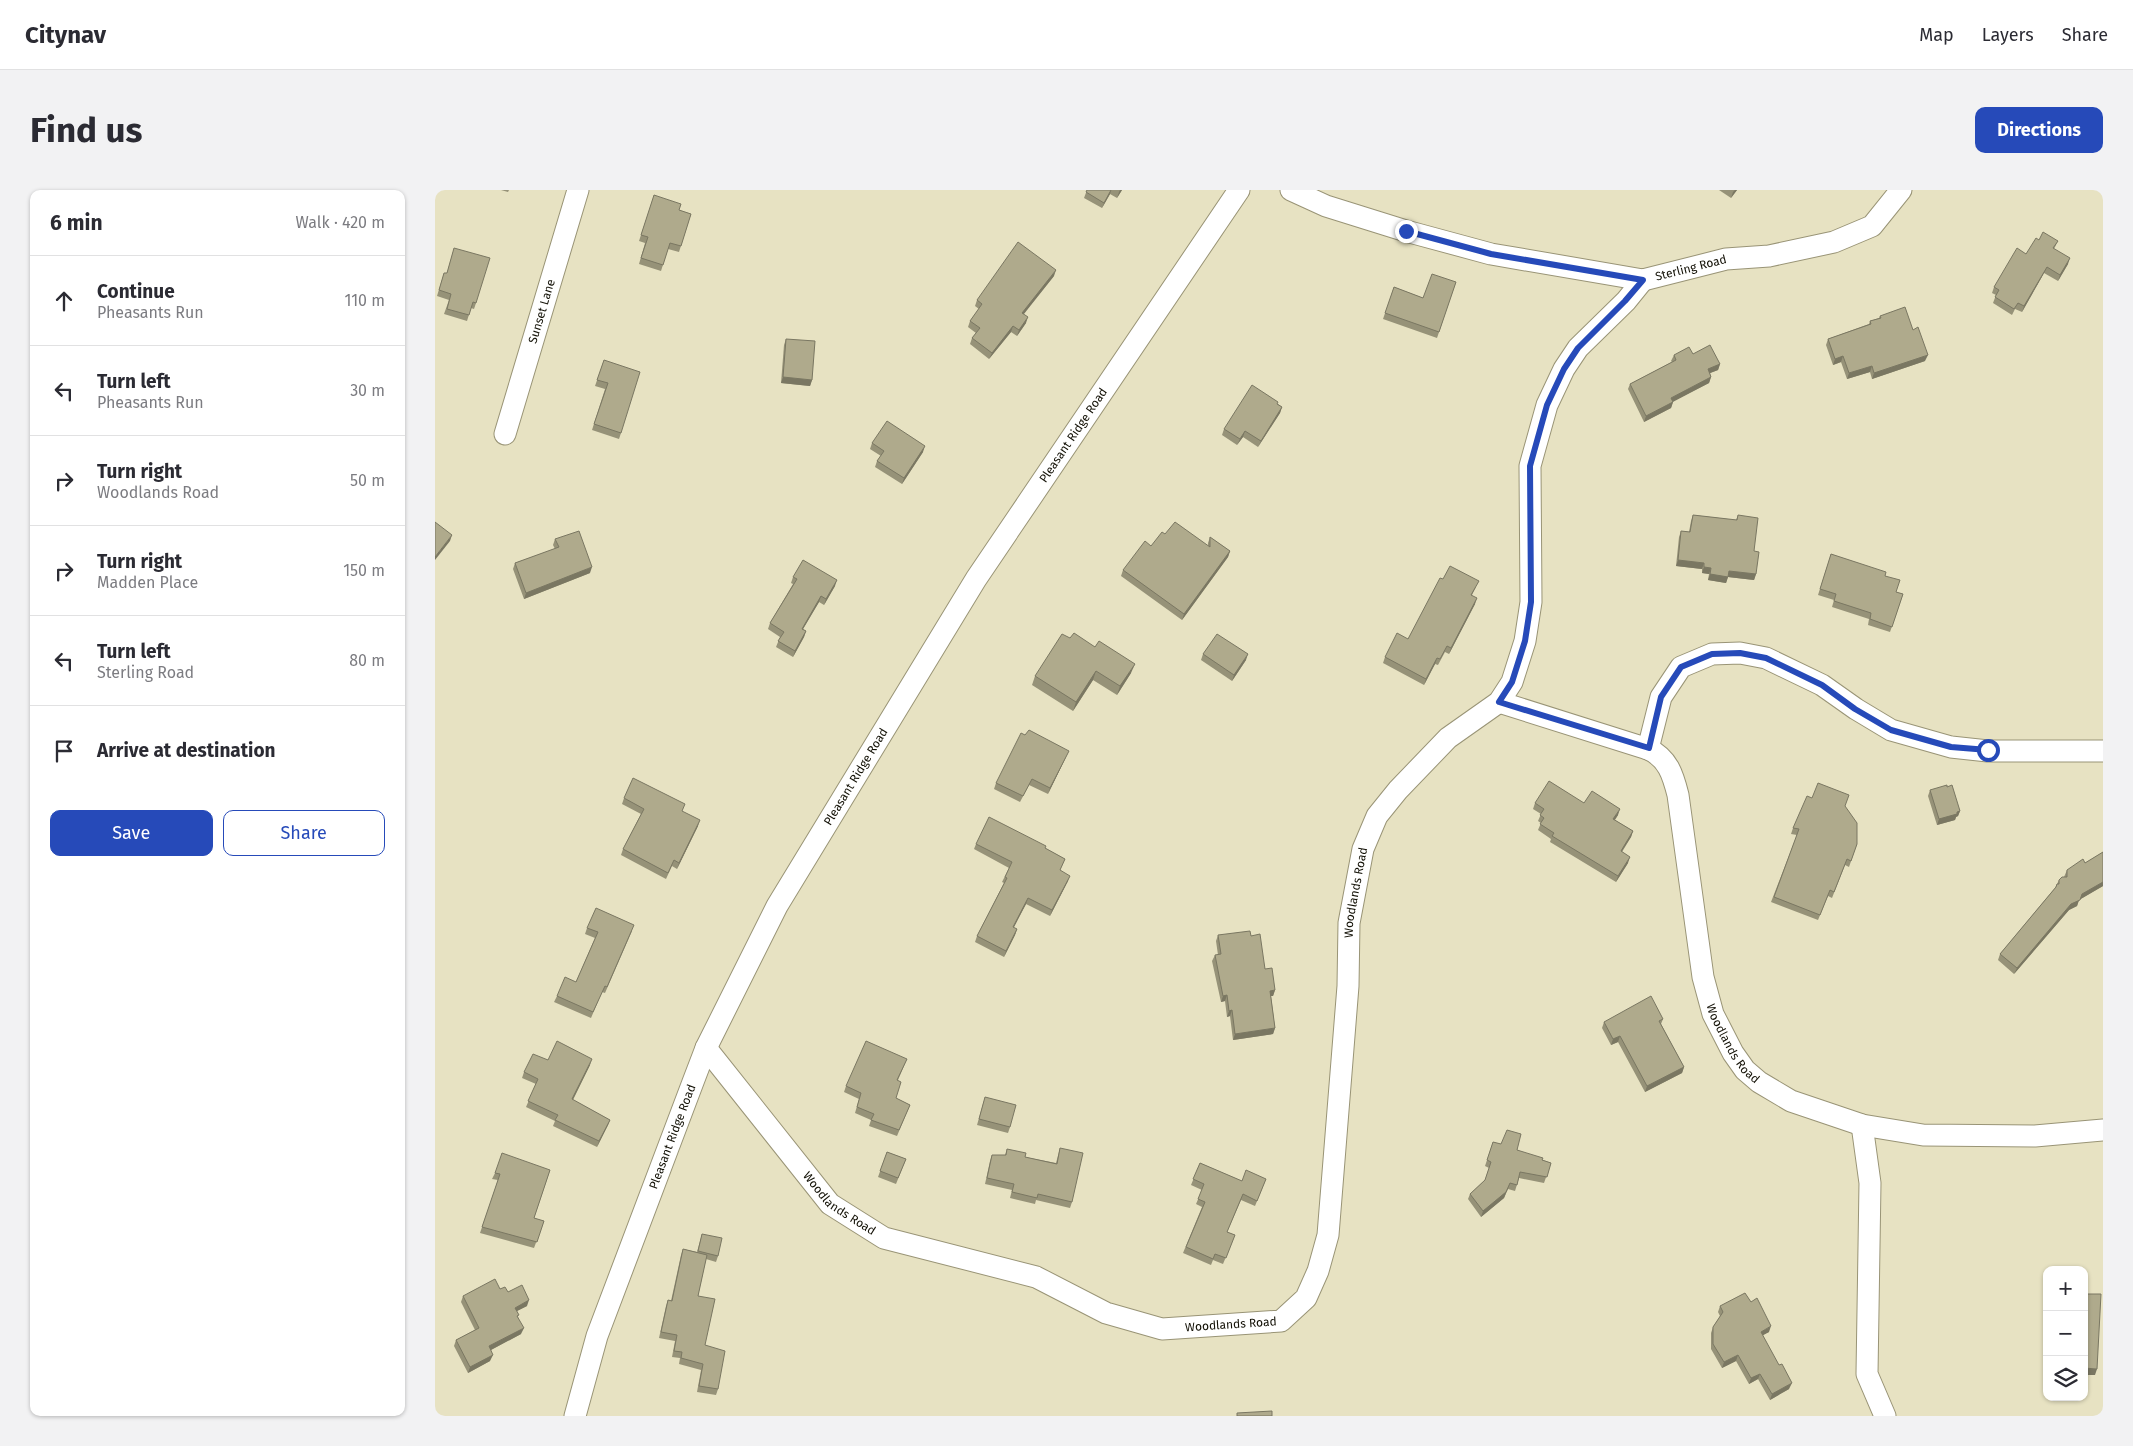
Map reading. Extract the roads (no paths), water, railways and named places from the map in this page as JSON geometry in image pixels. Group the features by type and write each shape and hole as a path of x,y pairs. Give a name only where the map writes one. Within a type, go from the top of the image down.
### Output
{"street":[{"name":"Sunset Lane","path":"505,434 579,190"},
{"name":"Pleasant Ridge Road","path":"575,1416 597,1336 706,1048 777,906 976,579 1239,190"},
{"name":"Sterling Road","path":"1291,190 1326,206 1406,231 1491,254 1643,280 1726,259 1769,256 1834,242 1872,226 1901,190"},
{"path":"1499,702 1512,682 1525,641 1531,602 1530,466 1547,405 1564,369 1578,348 1643,280"},
{"path":"1649,748 1661,697 1681,667 1712,654 1740,653 1766,658 1822,685 1855,709 1891,730 1951,747 1988,750 2103,750"},
{"name":"Woodlands Road","path":"706,1048 830,1204 884,1238 1036,1278 1106,1313 1163,1329 1281,1321 1306,1298 1318,1271 1328,1235 1348,986 1349,924 1363,850 1377,816 1398,790 1448,738 1499,702 1649,748 1658,753 1671,770 1678,795 1703,977 1713,1014 1733,1053 1745,1070 1759,1082 1791,1101 1862,1125 1923,1135 2035,1136 2103,1130"},
{"path":"1862,1125 1870,1183 1867,1374 1885,1416"}]}
